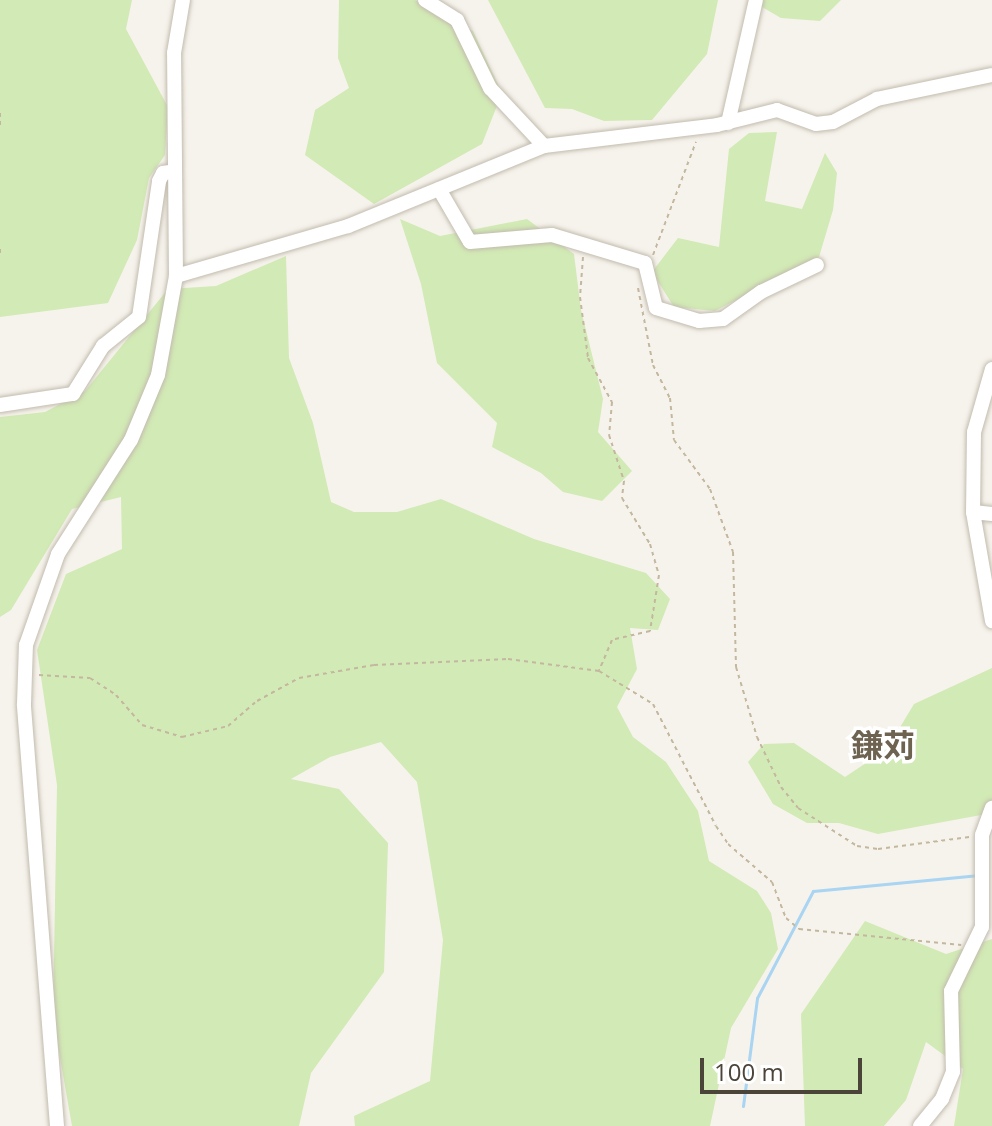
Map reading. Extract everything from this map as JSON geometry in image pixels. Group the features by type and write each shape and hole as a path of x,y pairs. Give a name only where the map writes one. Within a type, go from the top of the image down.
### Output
{"street":[{"path":"57,1126 23,675 43,584 146,408 168,335 176,276 174,53 183,0"},
{"path":"425,0 457,20 490,88 544,146"},
{"path":"728,123 756,0"},
{"path":"176,276 348,226 544,146 728,123 777,110 816,124 833,122 877,99 992,75"},
{"path":"0,405 73,394 103,346 139,317 159,181 163,173 175,171"},
{"path":"439,189 470,242 552,235 584,248 645,263 656,308 712,323 817,265"},
{"path":"992,369 974,432 973,512 992,621"},
{"path":"973,512 992,514"},
{"path":"920,1126 942,1099 953,1072 951,991 982,927 982,835 992,808"}],"path":[{"path":"0,113 0,129"},
{"path":"702,125 653,256 638,275 640,319 653,365 670,398 674,440 710,489 733,552 736,667 774,776 798,808 857,846 878,849 982,835"},
{"path":"584,248 580,297 588,358 612,402 609,435 624,481 622,498 650,544 660,585 650,631 612,640 599,671"},
{"path":"0,249 0,256"},
{"path":"23,675 90,678 116,695 142,725 182,737 228,726 257,701 299,678 374,665 508,659 599,671 653,704 716,826 728,844 772,882 786,918 799,929 970,947"}],"green space":[{"path":"0,0 132,0 126,29 168,107 165,155 149,178 137,240 108,303 0,317"},
{"path":"339,0 415,0 473,31 502,93 482,144 374,204 305,155 315,110 349,88 338,58"},
{"path":"488,0 718,0 707,54 652,120 604,121 572,109 545,108"},
{"path":"750,0 841,0 820,21 781,18"},
{"path":"777,132 765,201 802,209 825,153 837,173 833,210 819,257 715,311 674,307 652,272 678,238 719,247 729,149 749,133"},
{"path":"400,219 440,236 527,219 574,254 581,310 603,399 598,432 632,471 602,501 563,492 541,473 492,447 497,423 437,363 421,284"},
{"path":"286,256 289,358 313,423 331,502 354,512 397,512 441,499 534,539 646,573 670,599 658,630 630,628 637,669 617,707 633,737 666,762 698,811 709,861 757,891 771,913 778,949 731,1028 710,1126 355,1126 354,1116 430,1081 443,940 417,782 381,742 330,757 291,779 339,789 388,843 384,972 311,1073 299,1126 72,1126 53,1018 57,785 37,650 66,574 122,549 121,497 72,509 11,610 0,617 0,417 45,412 85,391 168,289 216,286"},
{"path":"992,668 992,813 878,834 839,823 807,823 773,804 748,762 764,744 794,743 845,777 887,749 914,704"},
{"path":"865,921 946,954 992,939 992,1126 954,1126 963,1069 926,1042 906,1100 884,1126 805,1126 801,1014"}],"waterway":[{"path":"743,1106 757,998 813,891 979,875"}],"district":[{"name":"鎌苅","path":"883,745"}]}
